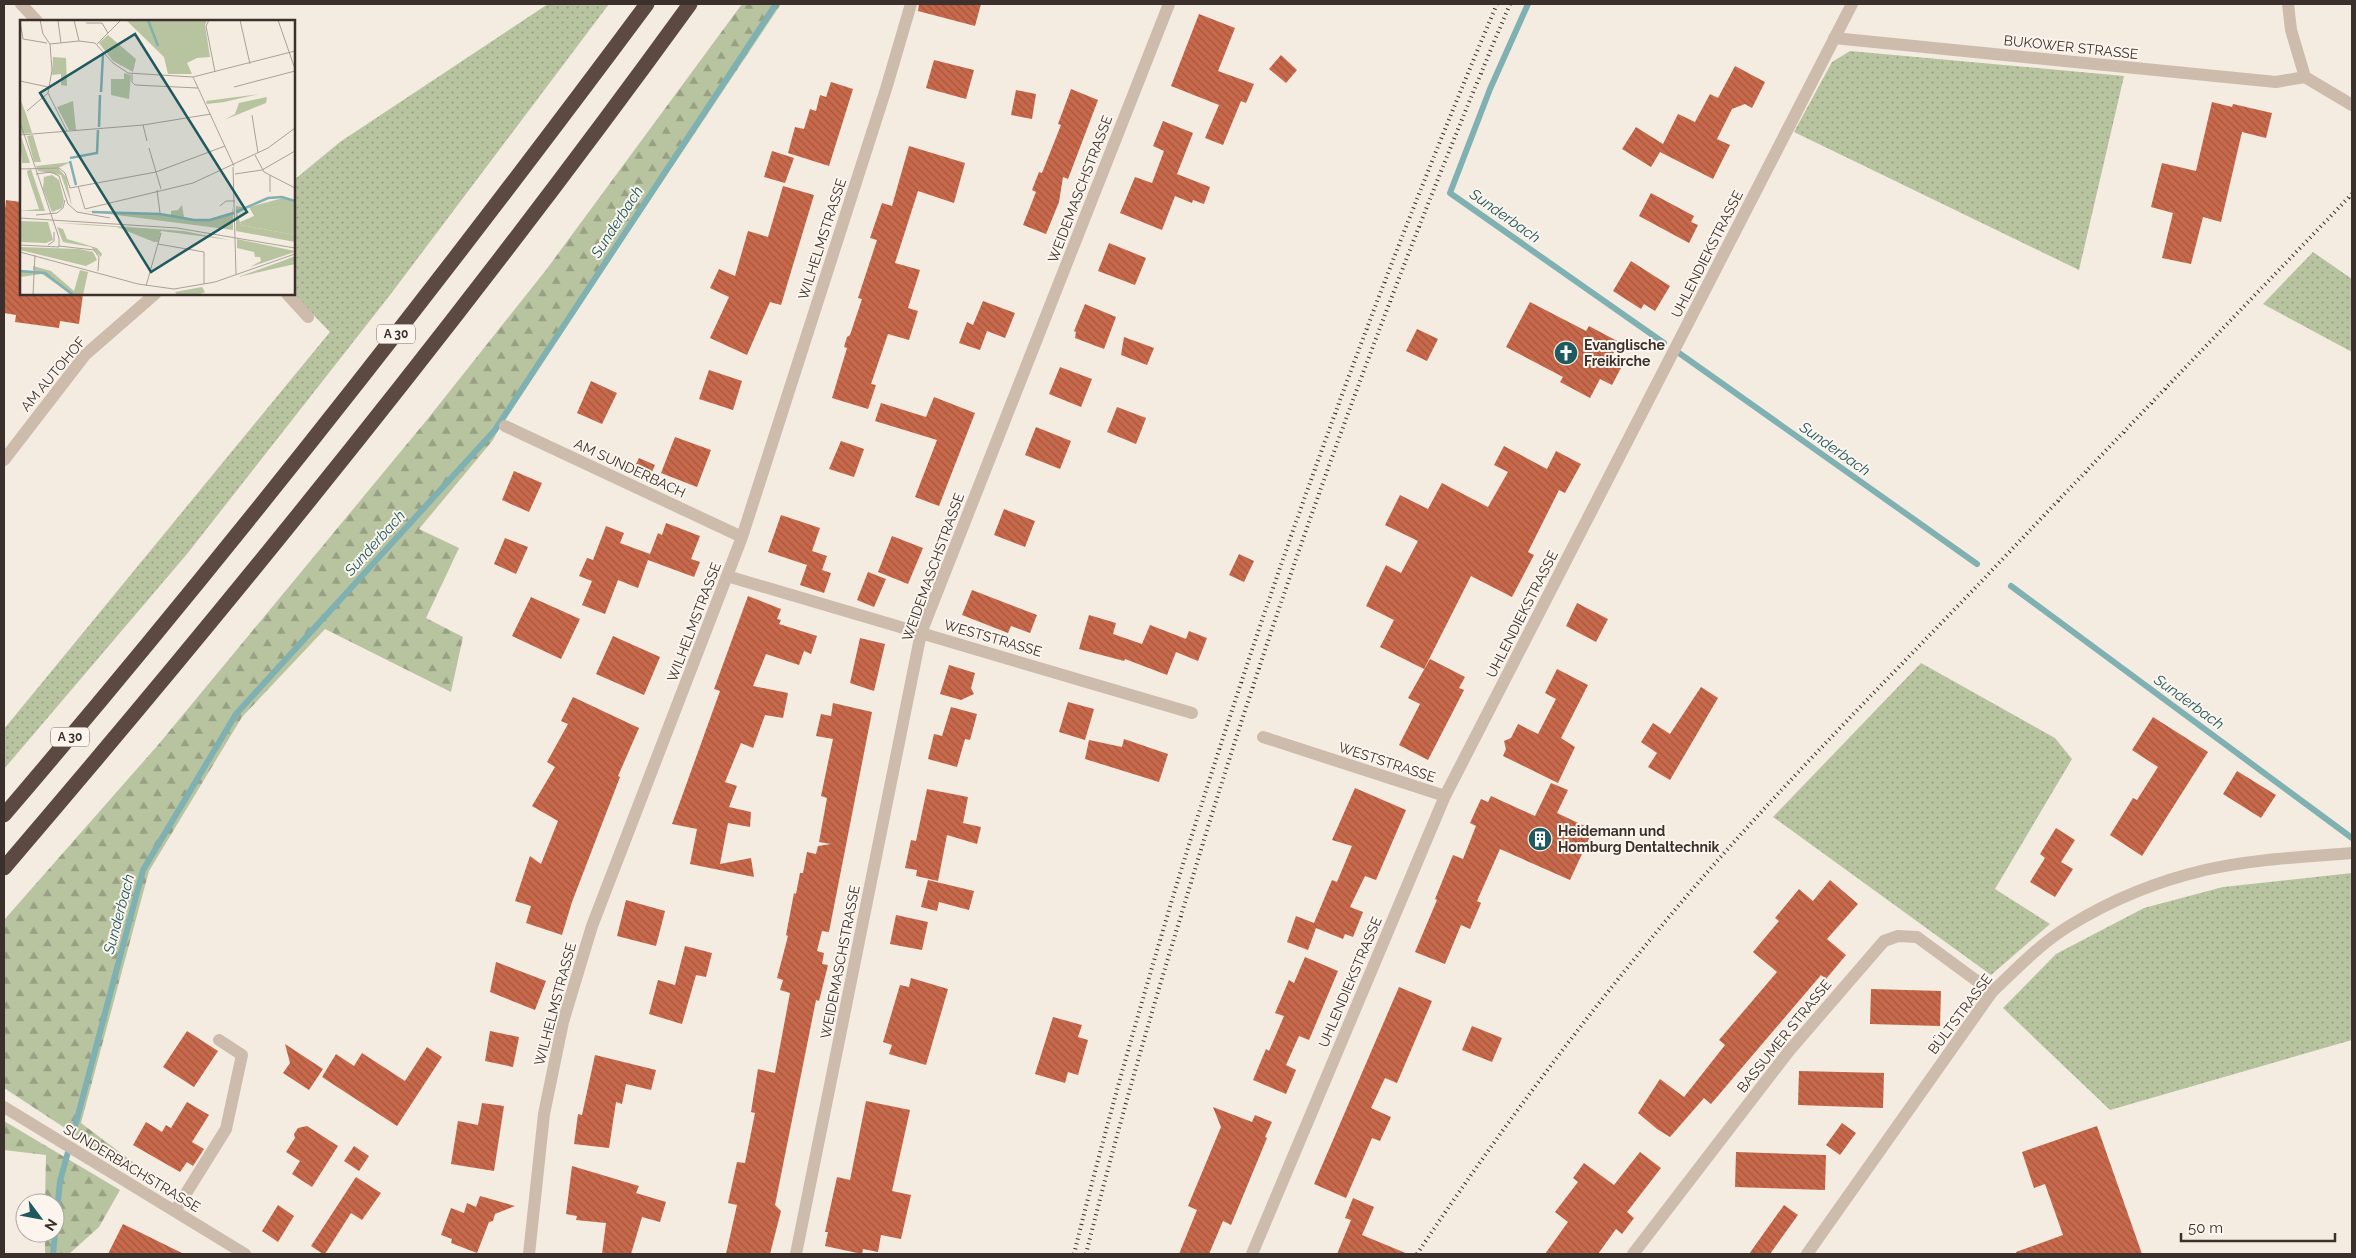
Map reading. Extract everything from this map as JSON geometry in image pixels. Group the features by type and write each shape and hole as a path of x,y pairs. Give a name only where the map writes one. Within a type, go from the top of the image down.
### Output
{"highway":[{"name":"A 30","path":"4,815 137,659 271,493 450,266 647,4"},
{"name":"A 30","path":"4,868 95,762 292,522 600,129 690,4"}],"street":[{"path":"21,4 36,20"},
{"name":"WILHELMSTRASSE","path":"529,1254 544,1114 563,1022 592,926 742,536 883,99 911,4"},
{"name":"WEIDEMASCHSTRASSE","path":"796,1254 922,633 1169,4"},
{"name":"UHLENDIEKSTRASSE","path":"1252,1254 1445,796 1852,4"},
{"path":"2288,4 2291,30 2306,77 2352,105"},
{"name":"BUKOWER STRASSE","path":"1834,38 2276,82 2306,77"},
{"name":"AM AUTOHOF","path":"4,460 85,355 154,295"},
{"path":"288,295 308,317"},
{"name":"AM SUNDERBACH","path":"505,426 742,536"},
{"name":"WESTSTRASSE","path":"727,576 1192,712"},
{"name":"WESTSTRASSE","path":"1263,736 1445,796"},
{"name":"BÜLTSTRASSE","path":"1807,1254 1992,992 2029,957 2068,926 2116,900 2162,882 2206,870 2274,860 2352,853"},
{"name":"BASSUMER STRASSE","path":"1633,1254 1789,1051 1884,941 1898,936 1917,936 1992,992"},
{"path":"175,1211 226,1129 242,1055 219,1040"},
{"name":"SUNDERBACHSTRASSE","path":"4,1106 245,1254"}],"green space":[{"path":"548,4 609,4 390,295 187,554 4,769 4,729 330,332 294,295 295,179 340,142"},
{"path":"742,4 781,4 504,419 493,440 419,529 459,548 426,618 463,637 451,692 325,629 242,717 149,871 81,1123 134,1163 129,1170 4,1088 4,920 158,745 426,421 546,270"},
{"path":"1850,51 2124,76 2079,270 1794,132 1832,62"},
{"path":"2313,252 2352,279 2352,352 2263,304"},
{"path":"1921,663 2055,738 2072,759 1995,889 2050,924 1991,975 1773,817"},
{"path":"2352,873 2352,1040 2110,1110 2003,1008 2056,954 2144,908 2223,887"},
{"path":"4,1121 120,1190 99,1227 69,1254 45,1254 45,1243 65,1243 65,1193 45,1193 46,1155 4,1150"}],"building":[{"path":"919,4 981,4 975,26 918,11"},
{"path":"1199,14 1235,28 1218,71 1254,84 1246,103 1241,101 1223,145 1205,138 1219,105 1171,86"},
{"path":"1281,55 1297,70 1286,83 1269,69"},
{"path":"934,60 974,70 966,99 926,88"},
{"path":"1735,66 1765,82 1752,108 1745,104 1732,109 1717,139 1730,145 1713,179 1660,152 1651,167 1622,149 1636,127 1663,144 1678,114 1695,122 1710,94 1718,98"},
{"path":"831,82 853,89 829,166 788,153 795,127 804,129 810,109 816,111 820,95 826,97"},
{"path":"1071,89 1098,100 1068,179 1063,177 1059,202 1046,234 1023,225 1036,192 1032,190 1039,172 1042,173 1061,125 1058,124"},
{"path":"1016,90 1036,94 1032,119 1011,115"},
{"path":"2212,102 2232,107 2233,104 2272,113 2266,138 2242,132 2221,222 2203,217 2191,264 2162,258 2173,213 2151,207 2162,163 2196,171"},
{"path":"1163,121 1193,133 1177,174 1210,187 1204,204 1193,200 1192,203 1175,196 1162,230 1120,213 1135,177 1152,183 1164,151 1153,146"},
{"path":"909,146 965,163 954,203 918,191 895,263 920,270 908,308 918,311 909,340 888,334 871,384 876,385 868,409 832,398 847,348 844,347 862,299 858,298 877,240 870,238 882,203 892,206"},
{"path":"772,151 794,158 785,183 764,177"},
{"path":"783,186 814,195 781,305 770,302 747,355 710,338 729,297 710,288 719,269 735,276 748,231 768,237"},
{"path":"1651,193 1694,216 1691,222 1698,225 1689,243 1639,216"},
{"path":"6,200 20,202 20,295 83,295 79,324 60,321 59,328 15,322 16,315 4,313 4,219"},
{"path":"1109,243 1146,258 1135,285 1098,271"},
{"path":"1631,261 1670,286 1655,311 1644,304 1641,309 1613,291"},
{"path":"983,301 1015,313 1005,338 987,331 980,350 959,343 967,322 973,325"},
{"name":"Evanglische Freikirche","path":"1530,302 1586,331 1589,326 1619,342 1610,360 1622,366 1612,385 1600,379 1590,398 1560,382 1563,377 1506,347"},
{"path":"1085,304 1116,317 1104,349 1075,338 1076,332 1074,331"},
{"path":"1417,329 1438,339 1427,361 1406,351"},
{"path":"1124,337 1154,348 1147,365 1121,355"},
{"path":"1060,367 1092,379 1081,407 1049,394"},
{"path":"709,370 742,381 733,410 699,399"},
{"path":"591,381 617,393 602,424 577,413"},
{"path":"934,397 975,413 939,506 915,497 937,440 875,421 881,403 926,417"},
{"path":"1117,407 1146,418 1136,444 1107,432"},
{"path":"1036,427 1071,441 1060,469 1025,455"},
{"path":"675,437 711,450 697,487 661,473"},
{"path":"841,441 864,449 854,477 829,469"},
{"path":"1504,446 1547,469 1556,451 1581,464 1565,493 1559,490 1528,552 1534,555 1512,597 1471,576 1424,669 1380,647 1394,620 1366,606 1386,565 1401,573 1418,541 1385,525 1400,495 1428,509 1442,483 1488,507 1508,472 1494,465"},
{"path":"639,458 655,465 649,479 632,472"},
{"path":"514,471 542,483 529,512 502,500"},
{"path":"1004,509 1035,521 1025,547 994,535"},
{"path":"781,515 820,528 812,551 827,556 822,570 831,573 824,593 800,585 807,565 768,552"},
{"path":"666,523 700,536 691,559 700,562 694,577 648,560 638,588 618,580 605,614 582,605 592,581 579,576 587,558 593,560 606,526 624,533 620,543 650,554 658,533 662,535"},
{"path":"892,536 923,548 908,584 878,572"},
{"path":"505,538 528,547 516,574 494,564"},
{"path":"1239,554 1254,561 1244,582 1229,575"},
{"path":"868,572 886,579 874,607 857,600"},
{"path":"972,590 1037,615 1030,633 1011,626 1008,633 962,615"},
{"path":"748,596 781,609 777,619 781,620 779,624 817,636 811,654 804,651 799,665 766,654 753,686 788,693 783,718 765,715 753,748 741,743 725,782 737,786 729,807 751,812 750,827 728,823 720,864 751,858 754,877 690,864 697,829 672,824 720,691 714,689"},
{"path":"531,597 580,619 561,659 512,636"},
{"path":"1577,603 1608,619 1596,642 1566,626"},
{"path":"1089,615 1116,623 1113,634 1142,644 1150,625 1186,639 1189,631 1207,638 1198,661 1176,652 1167,675 1125,659 1124,661 1079,649"},
{"path":"613,636 660,657 644,695 596,674"},
{"path":"860,638 885,644 874,691 850,683"},
{"path":"1430,659 1465,677 1459,688 1464,690 1428,760 1399,745 1420,704 1408,698"},
{"path":"949,665 975,673 971,688 974,694 961,700 940,694"},
{"path":"1557,669 1588,685 1561,738 1575,747 1558,783 1503,756 1506,749 1504,741 1511,738 1518,724 1538,734 1556,699 1545,693"},
{"path":"1701,687 1718,698 1670,780 1648,767 1657,753 1641,742 1653,723 1670,734"},
{"path":"573,697 639,728 618,776 620,777 572,902 562,935 526,923 531,906 515,901 530,856 541,864 558,821 532,806 555,767 547,762 568,724 561,721"},
{"path":"1068,702 1094,709 1085,740 1059,732"},
{"path":"833,703 872,712 829,932 822,931 817,951 824,953 822,964 828,965 819,1001 816,1000 775,1205 781,1211 770,1254 726,1254 737,1205 728,1203 737,1162 745,1163 755,1113 751,1112 758,1069 775,1073 790,993 780,990 783,980 777,978 788,936 786,935 794,893 796,894 800,873 803,873 807,852 816,854 818,846 831,844 819,842 827,798 821,796 833,739 816,736 821,714 831,716"},
{"path":"951,707 977,714 970,740 965,739 957,767 928,759 934,734 942,736"},
{"path":"2153,717 2208,752 2142,856 2110,835 2133,798 2137,800 2158,767 2132,750"},
{"path":"1124,739 1168,754 1159,782 1085,759 1089,740 1122,747"},
{"path":"2237,771 2276,795 2261,818 2223,794"},
{"path":"1551,783 1568,790 1557,813 1593,830 1570,880 1500,849 1477,901 1481,903 1470,929 1461,925 1445,964 1415,952 1437,900 1435,899 1453,855 1463,859 1476,826 1470,823 1481,799 1488,802 1491,796 1535,816"},
{"path":"1355,788 1406,810 1376,880 1365,876 1350,907 1363,912 1353,937 1345,934 1343,939 1316,928 1308,950 1287,942 1296,916 1314,923 1332,880 1337,882 1352,846 1332,840"},
{"path":"927,789 968,797 963,823 981,827 977,844 947,835 938,881 916,876 917,870 905,868 911,840 916,841"},
{"path":"2056,828 2075,840 2061,862 2073,869 2055,897 2030,882 2045,858 2040,854"},
{"path":"928,880 974,891 969,910 939,902 937,911 921,907"},
{"path":"1830,880 1858,904 1827,939 1846,955 1826,979 1821,975 1711,1104 1704,1098 1670,1137 1657,1129 1638,1113 1660,1079 1684,1097 1725,1045 1719,1040 1777,972 1753,952 1779,921 1775,918 1799,889 1813,901"},
{"path":"626,900 665,911 656,946 617,936"},
{"path":"896,915 928,922 922,950 890,944"},
{"path":"685,946 712,953 706,977 696,975 682,1024 649,1014 658,980 675,985"},
{"path":"1305,957 1338,971 1309,1040 1299,1036 1286,1065 1296,1070 1286,1094 1253,1080 1266,1049 1269,1051 1284,1016 1275,1013 1289,980 1294,983"},
{"path":"496,962 546,981 535,1010 490,992"},
{"path":"911,978 948,989 926,1065 889,1054 892,1045 883,1042 900,985 909,987"},
{"path":"1399,987 1432,1001 1397,1083 1385,1078 1371,1108 1391,1117 1380,1141 1372,1138 1346,1198 1314,1184"},
{"path":"1871,989 1941,991 1940,1026 1870,1024"},
{"path":"1053,1017 1082,1025 1078,1037 1088,1040 1078,1075 1068,1072 1065,1083 1035,1074"},
{"path":"1472,1026 1502,1038 1492,1062 1462,1050"},
{"path":"187,1031 218,1051 194,1087 163,1067"},
{"path":"490,1031 519,1037 513,1067 485,1061"},
{"path":"285,1044 323,1069 309,1090 283,1073 290,1063"},
{"path":"427,1047 442,1057 397,1126 322,1077 336,1054 354,1066 362,1053 405,1081"},
{"path":"595,1055 656,1070 651,1090 626,1084 622,1104 616,1102 609,1148 574,1144 578,1114 582,1115"},
{"path":"1799,1071 1884,1073 1883,1108 1798,1105"},
{"path":"866,1101 910,1110 892,1191 911,1195 901,1239 881,1235 878,1252 863,1249 862,1254 825,1246 828,1232 825,1232 837,1177 850,1180"},
{"path":"187,1102 209,1115 192,1142 204,1149 193,1166 187,1162 180,1172 133,1145 146,1122 162,1132 166,1125 171,1128"},
{"path":"482,1103 504,1106 494,1171 451,1164 458,1121 478,1125"},
{"path":"1213,1107 1252,1122 1255,1115 1272,1122 1231,1225 1223,1221 1209,1254 1179,1254 1197,1210 1188,1206 1221,1127"},
{"path":"1842,1123 1856,1133 1840,1155 1826,1145"},
{"path":"307,1126 338,1146 312,1187 292,1174 300,1161 286,1152 295,1138 294,1134 298,1128"},
{"path":"2097,1126 2142,1254 2017,1254 2016,1252 2063,1235 2045,1184 2034,1188 2022,1152"},
{"path":"354,1146 369,1156 359,1171 344,1161"},
{"path":"1640,1152 1661,1168 1627,1212 1634,1218 1622,1234 1616,1229 1598,1254 1545,1254 1568,1222 1555,1212 1578,1182 1573,1178 1584,1163 1614,1185"},
{"path":"1736,1152 1826,1155 1825,1190 1735,1187"},
{"path":"572,1166 639,1186 636,1193 666,1202 660,1222 642,1217 631,1254 602,1254 606,1223 576,1220 577,1216 566,1214"},
{"path":"356,1177 381,1193 362,1220 351,1213 325,1254 323,1254 311,1246"},
{"path":"480,1196 515,1206 495,1214 493,1221 489,1222 477,1253 451,1243 452,1239 441,1235 451,1208 464,1213 467,1203 476,1207"},
{"path":"1353,1198 1374,1207 1362,1235 1408,1254 1337,1254 1351,1220 1345,1218"},
{"path":"278,1205 294,1216 278,1242 262,1231"},
{"path":"1784,1205 1798,1215 1770,1254 1749,1254"},
{"path":"123,1224 184,1254 108,1254"}],"waterway":[{"name":"Sunderbach","path":"73,1134 143,870 236,714 495,430 776,4"},
{"name":"Sunderbach","path":"1528,4 1490,89 1450,193 1664,343"},
{"name":"Sunderbach","path":"1679,353 1977,564"},
{"name":"Sunderbach","path":"2011,586 2352,838"},
{"name":"Sunderbach","path":"53,1254 60,1181 68,1152"}],"railway":[{"path":"1074,1254 1148,980 1210,777 1247,665 1324,443 1365,332 1497,4"},
{"path":"1086,1254 1120,1124 1170,952 1255,679 1334,452 1376,339 1419,227 1510,4"},
{"path":"1417,1254 1481,1160 1548,1069 1618,979 1725,852 1832,736 2352,194"}],"place":[{"name":"Evanglische Freikirche","path":"1566,353"},
{"name":"Heidemann und Homburg Dentaltechnik","path":"1540,839"}]}
